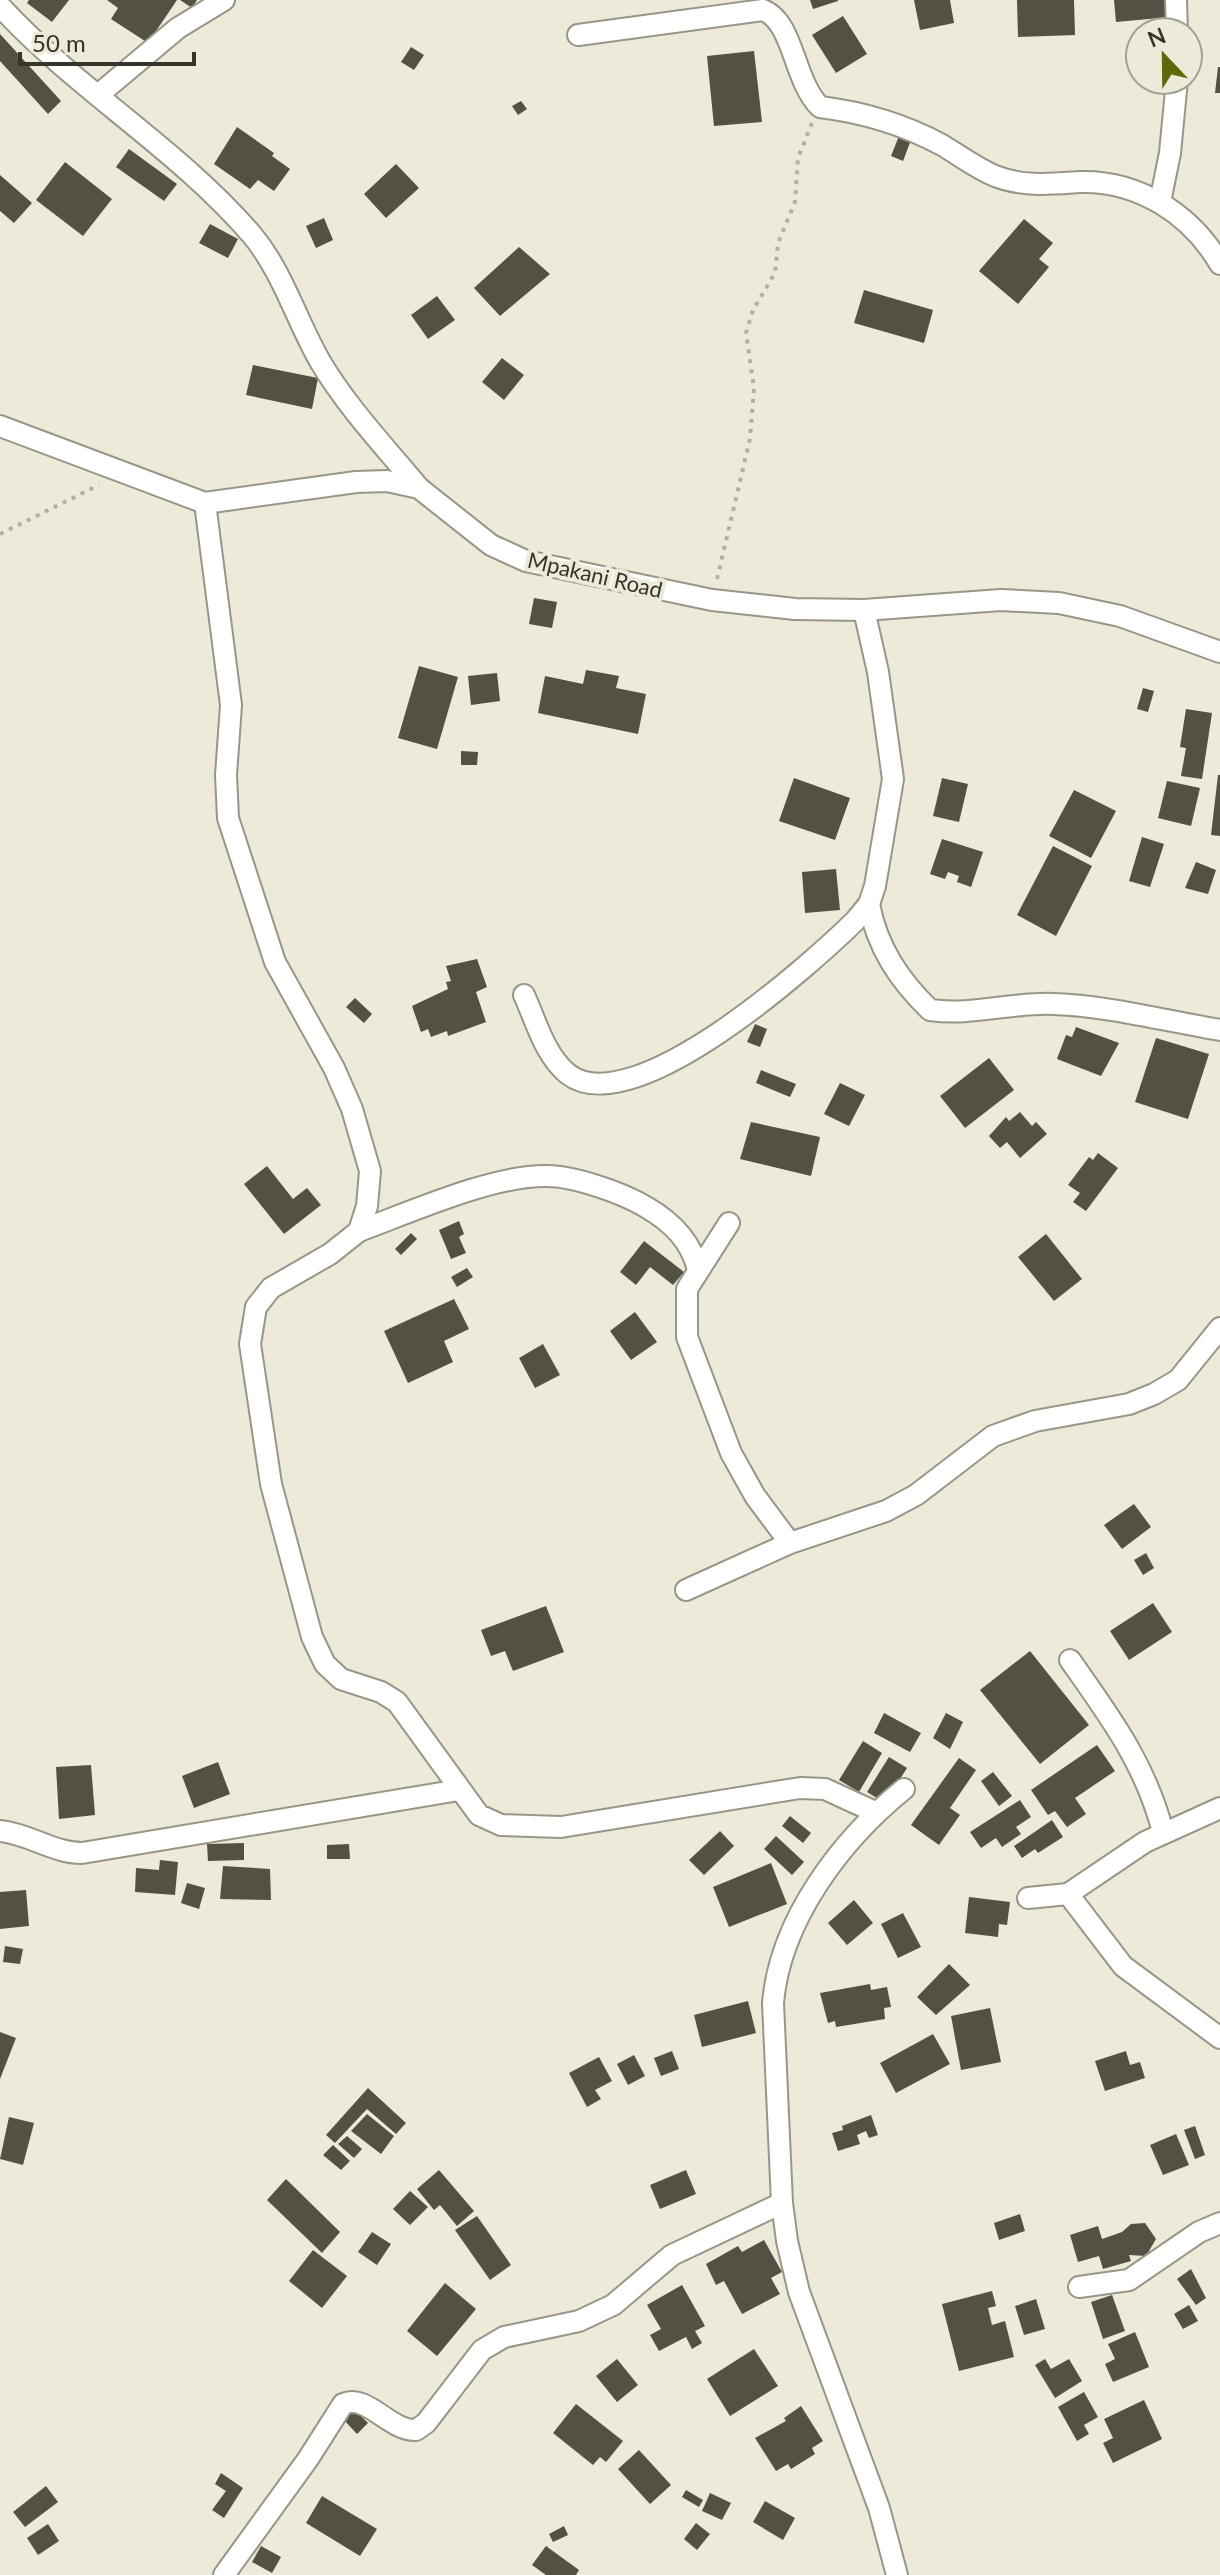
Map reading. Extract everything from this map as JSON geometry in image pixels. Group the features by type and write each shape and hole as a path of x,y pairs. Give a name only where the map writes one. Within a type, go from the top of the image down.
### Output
{"street":[{"path":"98,95 178,28 224,0"},
{"path":"0,6 98,95 174,156 253,237 270,262 340,393 419,488"},
{"path":"578,35 763,10 776,15 783,24 803,85 820,107 865,115 905,128 996,176 1044,185 1113,183 1160,202 1188,224 1209,246 1220,264"},
{"path":"1160,202 1170,153 1175,96"},
{"name":"Mpakani Road","path":"0,426 205,503 356,482 387,481 419,488 491,545 526,561 712,600 795,609 864,610 1001,600 1059,603 1120,616 1220,651"},
{"path":"205,503 231,705 226,775 228,818 275,962 316,1032 352,1109 370,1171 367,1206 359,1231"},
{"path":"864,610 878,672 893,779 879,870 869,904 874,933 891,963 930,1010 971,1012 1013,1004 1057,1004 1220,1030"},
{"path":"524,995 555,1061 571,1076 590,1082 626,1079 661,1068 720,1033 834,942 869,904"},
{"path":"698,1270 693,1248 663,1217 628,1196 549,1175 484,1188 359,1231 330,1254 271,1288 256,1307 250,1344 271,1484 312,1637 325,1664 341,1679 397,1702 410,1715 479,1815 501,1825 561,1827 800,1788 825,1789 875,1812"},
{"path":"729,1223 687,1289 687,1337 731,1453 755,1496 790,1543"},
{"path":"686,1590 790,1543 886,1511 916,1495 993,1436 1035,1421 1129,1404 1154,1394 1178,1380 1220,1328"},
{"path":"1070,1660 1139,1762 1153,1790 1163,1832"},
{"path":"897,2575 879,2508 799,2292 782,2203 774,1983 789,1937 816,1888 875,1812 904,1789"},
{"path":"0,1831 17,1833 66,1853 82,1853 459,1790"},
{"path":"1028,1898 1068,1894 1163,1832 1220,1808"},
{"path":"1068,1894 1123,1966 1220,2038"},
{"path":"224,2575 308,2459 343,2404 361,2403 394,2426 416,2430 426,2423 482,2350 493,2343 525,2330 579,2321 613,2305 672,2255 782,2203"},
{"path":"1079,2287 1129,2280 1145,2272 1199,2232 1220,2223"}],"path":[{"path":"712,600 750,439 754,388 746,333 753,310 775,273 778,243 795,202 798,158 820,107"},
{"path":"0,534 122,472"}],"building":[{"path":"29,0 69,0 52,22 27,3"},
{"path":"107,0 177,0 148,43 111,19 118,8"},
{"path":"180,0 197,0 192,8"},
{"path":"810,0 838,0 838,1 813,9"},
{"path":"914,0 950,0 954,23 920,30"},
{"path":"1017,0 1074,0 1075,35 1018,37"},
{"path":"1114,0 1169,0 1170,16 1124,16 1124,21 1116,22"},
{"path":"843,16 867,54 836,73 812,35"},
{"path":"0,34 61,101 48,114 0,61"},
{"path":"411,47 424,55 414,70 401,62"},
{"path":"754,51 762,122 714,126 707,56"},
{"path":"1218,67 1220,93 1215,93"},
{"path":"521,101 527,109 518,115 512,106"},
{"path":"237,127 274,153 272,156 290,169 274,191 258,180 250,189 214,164"},
{"path":"899,136 911,140 903,161 891,156"},
{"path":"129,149 177,184 164,201 116,167"},
{"path":"65,162 112,199 83,236 36,200"},
{"path":"396,164 419,188 386,218 364,194"},
{"path":"0,175 32,203 14,223 0,211"},
{"path":"324,218 333,240 316,248 306,226"},
{"path":"1024,219 1053,243 1039,259 1049,267 1018,304 979,271"},
{"path":"210,224 238,239 228,258 199,243"},
{"path":"519,247 550,274 500,316 474,288"},
{"path":"864,290 933,310 924,343 854,323"},
{"path":"437,296 455,320 428,339 411,315"},
{"path":"502,358 524,375 504,400 482,382"},
{"path":"253,365 318,378 312,409 246,395"},
{"path":"534,598 557,602 552,628 529,624"},
{"path":"419,666 458,677 437,749 398,738"},
{"path":"586,670 619,676 616,688 646,694 638,734 538,713 545,676 583,684"},
{"path":"497,673 500,701 471,705 468,676"},
{"path":"1143,688 1154,691 1148,712 1137,709"},
{"path":"1186,709 1212,713 1202,779 1181,776 1186,748 1180,747"},
{"path":"461,751 478,752 477,765 461,765"},
{"path":"1220,775 1220,836 1211,835"},
{"path":"794,778 850,798 835,840 779,821"},
{"path":"942,778 968,784 959,822 933,816"},
{"path":"1167,781 1200,788 1191,826 1158,818"},
{"path":"1074,790 1116,811 1091,858 1049,836"},
{"path":"1142,837 1164,844 1150,887 1129,881"},
{"path":"942,839 983,852 971,887 957,882 959,876 948,872 945,879 930,874"},
{"path":"1053,846 1092,866 1056,936 1017,915"},
{"path":"1196,862 1216,870 1208,894 1185,888"},
{"path":"836,869 840,910 805,913 802,872"},
{"path":"477,959 487,987 476,992 486,1022 448,1036 447,1031 431,1037 428,1029 421,1032 412,1006 448,989 446,982 451,981 446,966"},
{"path":"355,998 372,1014 364,1023 346,1007"},
{"path":"755,1024 767,1029 760,1047 747,1042"},
{"path":"1076,1027 1119,1043 1101,1076 1057,1059 1066,1035 1072,1037"},
{"path":"1156,1038 1209,1054 1188,1119 1135,1102"},
{"path":"989,1058 1014,1090 965,1128 940,1096"},
{"path":"761,1070 796,1084 790,1097 756,1083"},
{"path":"840,1083 865,1095 849,1126 824,1114"},
{"path":"1020,1112 1032,1126 1036,1122 1047,1134 1020,1158 1007,1142 1000,1148 989,1136 1006,1117 1009,1121"},
{"path":"751,1122 820,1137 811,1176 740,1159"},
{"path":"1098,1153 1118,1168 1086,1211 1073,1202 1080,1193 1068,1185 1089,1157 1093,1160"},
{"path":"267,1166 293,1199 307,1188 321,1205 284,1234 244,1184"},
{"path":"459,1221 464,1234 459,1237 466,1253 451,1259 439,1230"},
{"path":"411,1233 417,1239 401,1255 395,1249"},
{"path":"1046,1234 1082,1279 1054,1301 1018,1257"},
{"path":"644,1241 684,1272 673,1285 650,1267 636,1285 620,1272"},
{"path":"467,1268 473,1277 457,1287 451,1277"},
{"path":"454,1299 469,1329 444,1341 453,1362 408,1383 384,1331"},
{"path":"635,1312 657,1342 631,1360 610,1331"},
{"path":"543,1344 560,1375 535,1388 519,1358"},
{"path":"1134,1504 1151,1527 1122,1549 1104,1525"},
{"path":"1146,1553 1154,1568 1143,1575 1134,1560"},
{"path":"1153,1603 1172,1632 1129,1660 1110,1631"},
{"path":"546,1606 564,1652 513,1671 505,1651 491,1656 481,1630"},
{"path":"1030,1651 1089,1725 1040,1764 980,1690"},
{"path":"884,1713 921,1733 910,1752 874,1733"},
{"path":"946,1713 963,1722 950,1749 933,1738"},
{"path":"863,1741 882,1753 859,1792 839,1780"},
{"path":"1097,1745 1115,1771 1075,1798 1086,1814 1067,1827 1055,1811 1048,1815 1031,1790"},
{"path":"889,1757 907,1768 885,1803 867,1792"},
{"path":"959,1758 976,1770 950,1808 960,1815 939,1845 911,1825"},
{"path":"218,1762 230,1794 194,1808 182,1776"},
{"path":"91,1765 95,1815 59,1819 56,1767"},
{"path":"993,1772 1012,1796 999,1806 981,1781"},
{"path":"1020,1800 1031,1817 1016,1827 1021,1834 1002,1847 996,1838 981,1848 970,1832"},
{"path":"790,1816 811,1833 803,1843 782,1826"},
{"path":"1052,1820 1063,1837 1038,1853 1035,1849 1022,1858 1014,1846"},
{"path":"720,1831 734,1846 704,1875 689,1860"},
{"path":"776,1836 804,1862 792,1875 764,1849"},
{"path":"244,1843 244,1860 208,1861 207,1844"},
{"path":"349,1844 350,1859 327,1859 327,1845"},
{"path":"160,1860 178,1862 175,1895 135,1892 136,1868 159,1870"},
{"path":"771,1863 787,1904 729,1927 713,1887"},
{"path":"223,1866 270,1869 271,1900 220,1899"},
{"path":"187,1883 205,1888 199,1909 181,1903"},
{"path":"26,1890 29,1926 0,1929 0,1892"},
{"path":"969,1897 1010,1902 1007,1925 999,1924 998,1937 965,1933"},
{"path":"854,1900 873,1923 847,1945 828,1923"},
{"path":"903,1913 921,1947 898,1958 881,1924"},
{"path":"5,1946 23,1949 20,1964 3,1962"},
{"path":"949,1964 970,1985 936,2015 917,1997"},
{"path":"870,1984 871,1990 887,1987 891,2007 884,2008 885,2019 836,2027 835,2021 828,2023 820,1993"},
{"path":"748,2001 756,2033 702,2047 694,2015"},
{"path":"990,2008 1001,2062 961,2070 951,2016"},
{"path":"0,2032 16,2038 0,2079"},
{"path":"933,2034 950,2064 896,2093 880,2063"},
{"path":"672,2051 679,2069 661,2076 654,2058"},
{"path":"1126,2051 1130,2065 1140,2062 1145,2078 1105,2091 1095,2061"},
{"path":"634,2055 645,2076 628,2085 617,2064"},
{"path":"599,2057 612,2081 595,2090 601,2099 587,2107 569,2073"},
{"path":"368,2088 406,2123 396,2134 367,2109 335,2143 326,2135"},
{"path":"367,2114 394,2136 381,2154 351,2131"},
{"path":"871,2115 878,2135 869,2138 866,2131 857,2135 860,2144 838,2151 832,2133"},
{"path":"9,2117 34,2123 23,2165 0,2159"},
{"path":"1195,2126 1205,2155 1195,2159 1184,2130"},
{"path":"1176,2134 1189,2165 1163,2175 1150,2145"},
{"path":"347,2136 362,2149 354,2158 338,2144"},
{"path":"333,2145 350,2161 341,2170 323,2155"},
{"path":"439,2170 474,2211 457,2226 440,2205 434,2210 417,2189"},
{"path":"686,2170 696,2194 660,2209 650,2185"},
{"path":"286,2179 340,2232 322,2253 267,2200"},
{"path":"410,2191 428,2207 410,2225 393,2209"},
{"path":"1020,2214 1025,2231 999,2240 994,2223"},
{"path":"477,2216 511,2265 490,2280 455,2230"},
{"path":"1145,2223 1156,2239 1146,2256 1129,2255 1131,2261 1103,2269 1099,2256 1078,2262 1070,2235 1098,2226 1102,2239 1122,2232 1131,2224"},
{"path":"372,2232 391,2244 377,2265 358,2252"},
{"path":"764,2240 782,2272 771,2278 780,2294 742,2314 724,2281 716,2285 706,2264 738,2246 742,2252"},
{"path":"313,2250 347,2276 322,2308 289,2281"},
{"path":"1191,2269 1206,2298 1196,2305 1177,2279"},
{"path":"445,2283 476,2309 437,2356 407,2331"},
{"path":"682,2285 705,2326 695,2331 702,2343 692,2349 686,2337 659,2351 650,2335 661,2329 647,2305"},
{"path":"992,2291 996,2306 988,2308 992,2325 1005,2321 1014,2357 959,2371 942,2304"},
{"path":"1112,2295 1125,2331 1103,2339 1091,2302"},
{"path":"1036,2299 1045,2329 1024,2335 1015,2306"},
{"path":"1189,2305 1198,2321 1183,2329 1174,2314"},
{"path":"1135,2332 1149,2367 1113,2382 1105,2364 1115,2359 1108,2344"},
{"path":"754,2349 778,2386 730,2416 707,2379"},
{"path":"617,2359 638,2385 617,2402 596,2376"},
{"path":"1045,2359 1051,2369 1069,2359 1082,2381 1055,2398 1035,2365"},
{"path":"1084,2392 1098,2417 1084,2425 1089,2434 1077,2441 1058,2407"},
{"path":"1144,2400 1162,2439 1113,2463 1103,2443 1113,2438 1104,2419"},
{"path":"576,2404 623,2441 606,2462 600,2457 593,2465 553,2433"},
{"path":"801,2406 823,2441 812,2448 815,2454 791,2469 788,2464 776,2471 755,2438 786,2421 784,2418"},
{"path":"353,2408 368,2423 357,2434 342,2418"},
{"path":"639,2450 671,2485 650,2504 618,2469"},
{"path":"221,2473 243,2488 224,2518 212,2510 226,2491 215,2484"},
{"path":"46,2486 58,2502 25,2527 13,2512"},
{"path":"686,2490 703,2500 699,2507 682,2497"},
{"path":"710,2493 731,2503 722,2520 702,2511"},
{"path":"322,2496 377,2529 360,2556 306,2523"},
{"path":"765,2501 795,2518 783,2540 753,2522"},
{"path":"696,2523 710,2534 697,2550 684,2539"},
{"path":"48,2524 59,2541 38,2555 27,2538"},
{"path":"564,2526 568,2535 553,2542 549,2534"},
{"path":"261,2546 281,2557 272,2573 252,2562"},
{"path":"546,2546 579,2570 576,2575 546,2575 532,2565"}]}
